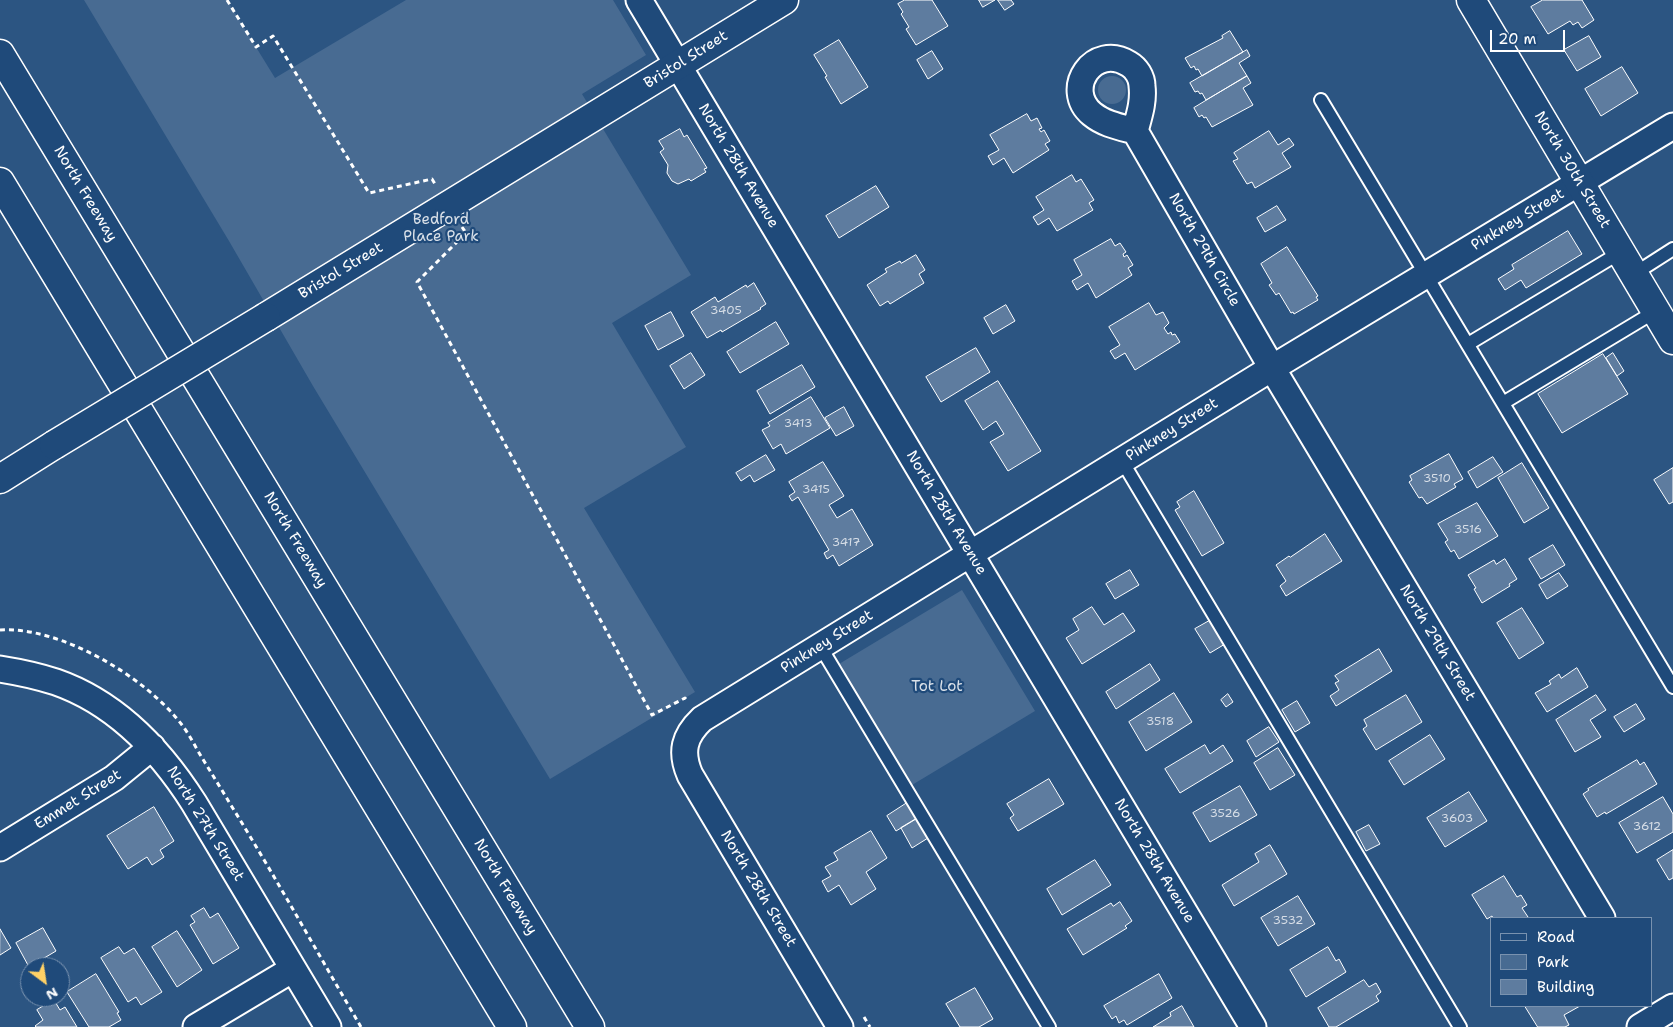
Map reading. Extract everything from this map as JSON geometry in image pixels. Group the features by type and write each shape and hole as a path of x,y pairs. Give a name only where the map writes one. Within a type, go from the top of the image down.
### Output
{"main road":[{"name":"Bristol Street","path":"0,479 784,0"},
{"name":"North 30th Street","path":"1471,0 1673,340"},
{"name":"North Freeway","path":"0,54 590,1027"},
{"path":"0,182 512,1027"}],"street":[{"name":"North 28th Avenue","path":"639,0 1253,1027"},
{"name":"Pinkney Street","path":"684,748 688,735 702,719 1272,368 1673,126"},
{"name":"North 29th Circle","path":"1135,131 1272,368"},
{"name":"North 29th Street","path":"1272,368 1601,917"},
{"name":"North 27th Street","path":"0,669 45,678 77,691 122,720 152,747 172,770 191,798 328,1027"},
{"name":"Emmet Street","path":"0,848 114,778 152,747"},
{"name":"North 28th Street","path":"684,748 685,763 690,775 840,1027"},
{"path":"196,1027 293,968"}],"lane":[{"path":"1321,100 1673,687"},
{"path":"1468,344 1627,263 1673,248"},
{"path":"1503,403 1656,311"},
{"path":"1122,461 1460,1027"},
{"path":"820,646 1049,1027"}],"path":[{"path":"227,0 256,47 273,36 369,193 432,179 436,185"},
{"path":"462,226 466,233 417,282 652,715 685,698"}],"green space":[{"name":"Bedford Place Park","path":"84,0 227,0 275,78 406,0 613,0 646,55 582,94 691,275 612,323 686,447 584,508 695,692 550,779 313,386 229,241"},
{"path":"1112,76 1122,80 1126,90 1122,100 1112,104 1102,100 1098,90 1102,80"},
{"name":"Tot Lot","path":"962,590 1035,711 912,785 839,664"}],"building":[{"path":"905,0 932,0 948,26 916,45 906,29 909,27 901,14 903,12 898,4"},
{"path":"979,0 995,0 983,7"},
{"path":"998,0 1011,0 1014,4 1005,10"},
{"path":"1543,0 1582,0 1594,20 1582,28 1578,22 1573,25 1570,21 1548,34 1531,7"},
{"path":"1230,31 1243,52 1202,76 1194,66 1191,68 1185,58 1223,38 1222,36"},
{"path":"1589,36 1601,57 1577,71 1564,50"},
{"path":"839,40 868,87 841,104 814,55"},
{"path":"1247,50 1250,56 1239,63 1247,76 1206,100 1202,93 1195,92 1190,83"},
{"path":"932,51 943,69 928,79 917,60"},
{"path":"1622,67 1638,93 1601,116 1585,89"},
{"path":"1247,76 1251,83 1243,88 1253,105 1212,127 1206,117 1204,118 1202,115 1199,117 1194,108"},
{"path":"1027,114 1031,121 1037,118 1042,128 1039,129 1041,132 1044,130 1050,141 1045,144 1049,150 1013,173 1004,158 993,165 988,156 999,150 990,135"},
{"path":"680,129 684,137 687,135 707,168 704,169 706,172 691,181 689,179 678,184 672,181 667,173 668,165 660,152 664,149 659,141"},
{"path":"1269,131 1278,145 1289,138 1294,145 1282,153 1291,167 1255,188 1252,182 1247,184 1233,161 1238,159 1234,153"},
{"path":"1072,175 1076,182 1081,179 1094,200 1089,203 1093,210 1057,231 1049,218 1038,225 1033,217 1044,210 1036,197"},
{"path":"876,186 889,207 839,238 826,216"},
{"path":"1277,206 1286,220 1265,232 1257,218"},
{"path":"1568,231 1582,254 1526,288 1521,280 1505,290 1498,279 1514,269 1512,265"},
{"path":"1111,239 1115,246 1120,243 1126,252 1123,254 1124,257 1127,255 1133,265 1128,268 1132,275 1096,298 1088,283 1077,290 1072,281 1082,275 1074,260"},
{"path":"1287,247 1318,296 1316,297 1318,300 1294,314 1293,312 1291,313 1279,293 1276,295 1269,285 1272,283 1261,264"},
{"path":"916,255 925,270 919,274 924,283 890,304 888,301 880,306 867,285 887,272 885,269"},
{"path":"754,283 766,304 761,309 722,332 721,330 707,338 691,312 715,297 718,302 746,285 747,287"},
{"path":"1149,303 1156,315 1163,312 1169,323 1164,328 1168,334 1171,332 1172,335 1175,334 1180,342 1135,370 1125,353 1115,359 1110,351 1120,345 1109,327"},
{"path":"1006,305 1015,321 993,334 984,318"},
{"path":"671,312 684,336 658,350 645,326"},
{"path":"776,322 789,344 740,373 727,352"},
{"path":"976,348 990,372 941,402 926,377"},
{"path":"691,353 705,375 684,389 670,366"},
{"path":"1613,353 1624,371 1617,376 1606,358"},
{"path":"1603,354 1628,394 1562,433 1538,394"},
{"path":"802,365 815,387 770,414 757,391"},
{"path":"998,381 1041,451 1008,471 990,442 1004,434 996,421 983,430 965,401"},
{"path":"811,397 830,428 786,454 781,444 773,449 762,430 770,426 768,423"},
{"path":"844,407 854,426 836,436 825,418"},
{"path":"1449,454 1463,479 1454,484 1456,487 1427,504 1422,497 1419,498 1409,482 1412,480 1410,476"},
{"path":"766,455 775,470 754,482 750,475 741,481 736,473"},
{"path":"1493,457 1503,472 1477,488 1468,472"},
{"path":"823,462 844,496 829,505 837,518 852,509 873,545 839,566 833,555 827,559 824,553 829,550 798,497 792,501 789,496 795,492 789,482"},
{"path":"1522,463 1549,508 1524,523 1498,478"},
{"path":"1673,468 1673,502 1669,504 1654,480"},
{"path":"1194,491 1224,543 1202,556 1175,510 1180,507 1177,502"},
{"path":"1477,503 1498,536 1459,559 1454,550 1451,552 1445,542 1448,540 1438,524"},
{"path":"1325,534 1342,561 1286,596 1280,586 1286,581 1276,565"},
{"path":"1553,545 1565,565 1541,579 1529,559"},
{"path":"1505,559 1517,579 1509,584 1510,586 1482,603 1468,575 1494,560 1496,564"},
{"path":"1130,570 1139,585 1115,599 1106,584"},
{"path":"1559,573 1568,586 1547,599 1539,585"},
{"path":"1092,607 1104,625 1123,613 1135,631 1082,664 1066,638 1079,630 1073,619"},
{"path":"1522,608 1544,643 1519,659 1497,623"},
{"path":"1211,620 1225,644 1210,653 1195,629"},
{"path":"1379,649 1392,671 1336,706 1330,696 1339,690 1335,683 1339,681 1335,676"},
{"path":"1150,664 1160,680 1116,709 1106,692"},
{"path":"1577,668 1588,687 1547,712 1535,693 1551,684 1549,681 1559,674 1561,678"},
{"path":"1174,693 1192,722 1146,751 1129,722"},
{"path":"1228,694 1233,702 1226,707 1221,700"},
{"path":"1406,695 1422,722 1376,750 1363,729 1367,726 1364,720"},
{"path":"1596,695 1606,710 1590,720 1601,737 1575,752 1556,720"},
{"path":"1297,701 1310,723 1295,732 1282,710"},
{"path":"1636,704 1645,719 1624,732 1614,717"},
{"path":"1269,727 1279,742 1256,757 1247,741"},
{"path":"1430,735 1445,759 1404,785 1389,761"},
{"path":"1205,745 1210,754 1223,745 1233,761 1180,793 1165,769"},
{"path":"1278,748 1295,775 1270,790 1254,763"},
{"path":"1637,760 1640,765 1644,762 1657,784 1606,814 1605,812 1597,817 1583,794 1588,789"},
{"path":"1049,779 1064,804 1018,831 1010,818 1014,815 1007,804"},
{"path":"1240,786 1257,815 1210,842 1193,813"},
{"path":"1469,792 1487,821 1445,847 1427,818"},
{"path":"1663,797 1673,814 1673,832 1637,853 1619,823"},
{"path":"907,803 916,819 896,831 887,816"},
{"path":"154,807 174,841 160,850 164,857 152,865 147,857 128,869 107,836"},
{"path":"916,819 928,838 912,848 901,828"},
{"path":"1369,825 1380,844 1366,851 1356,832"},
{"path":"871,831 887,858 866,872 876,889 851,905 839,885 828,892 822,881 831,876 825,867 838,860 834,853"},
{"path":"1270,845 1287,874 1234,906 1222,885 1259,862 1255,854"},
{"path":"1673,850 1673,878 1669,880 1657,860"},
{"path":"1095,860 1111,885 1062,915 1047,889"},
{"path":"1504,876 1517,897 1521,895 1527,905 1522,908 1528,917 1492,916 1487,919 1472,895"},
{"path":"1298,896 1315,924 1278,946 1261,918"},
{"path":"1120,902 1132,921 1125,926 1127,928 1083,955 1067,929 1111,903 1113,906"},
{"path":"204,908 210,918 218,913 239,948 213,964 190,925 195,922 191,916"},
{"path":"43,928 56,951 46,957 24,957 16,943"},
{"path":"0,929 11,948 0,955"},
{"path":"177,931 202,970 177,987 152,947"},
{"path":"119,947 124,954 134,948 162,992 141,1005 136,997 128,1002 101,958"},
{"path":"1328,947 1336,961 1339,959 1346,972 1306,997 1290,970"},
{"path":"96,974 119,1012 117,1013 121,1020 109,1027 89,1027 70,997 70,990"},
{"path":"1159,974 1172,998 1127,1025 1124,1020 1119,1023 1116,1016 1112,1019 1104,1006"},
{"path":"1364,980 1369,987 1376,983 1381,992 1376,996 1379,1001 1336,1027 1329,1027 1318,1008"},
{"path":"975,988 993,1019 979,1027 960,1027 946,1004"},
{"path":"1182,1006 1194,1027 1153,1027 1171,1016 1170,1013"},
{"path":"42,1007 58,1007 60,1010 65,1007 77,1027 36,1027 43,1020 37,1010"},
{"path":"1526,1007 1578,1007 1564,1015 1569,1025 1565,1027 1538,1027"}]}
